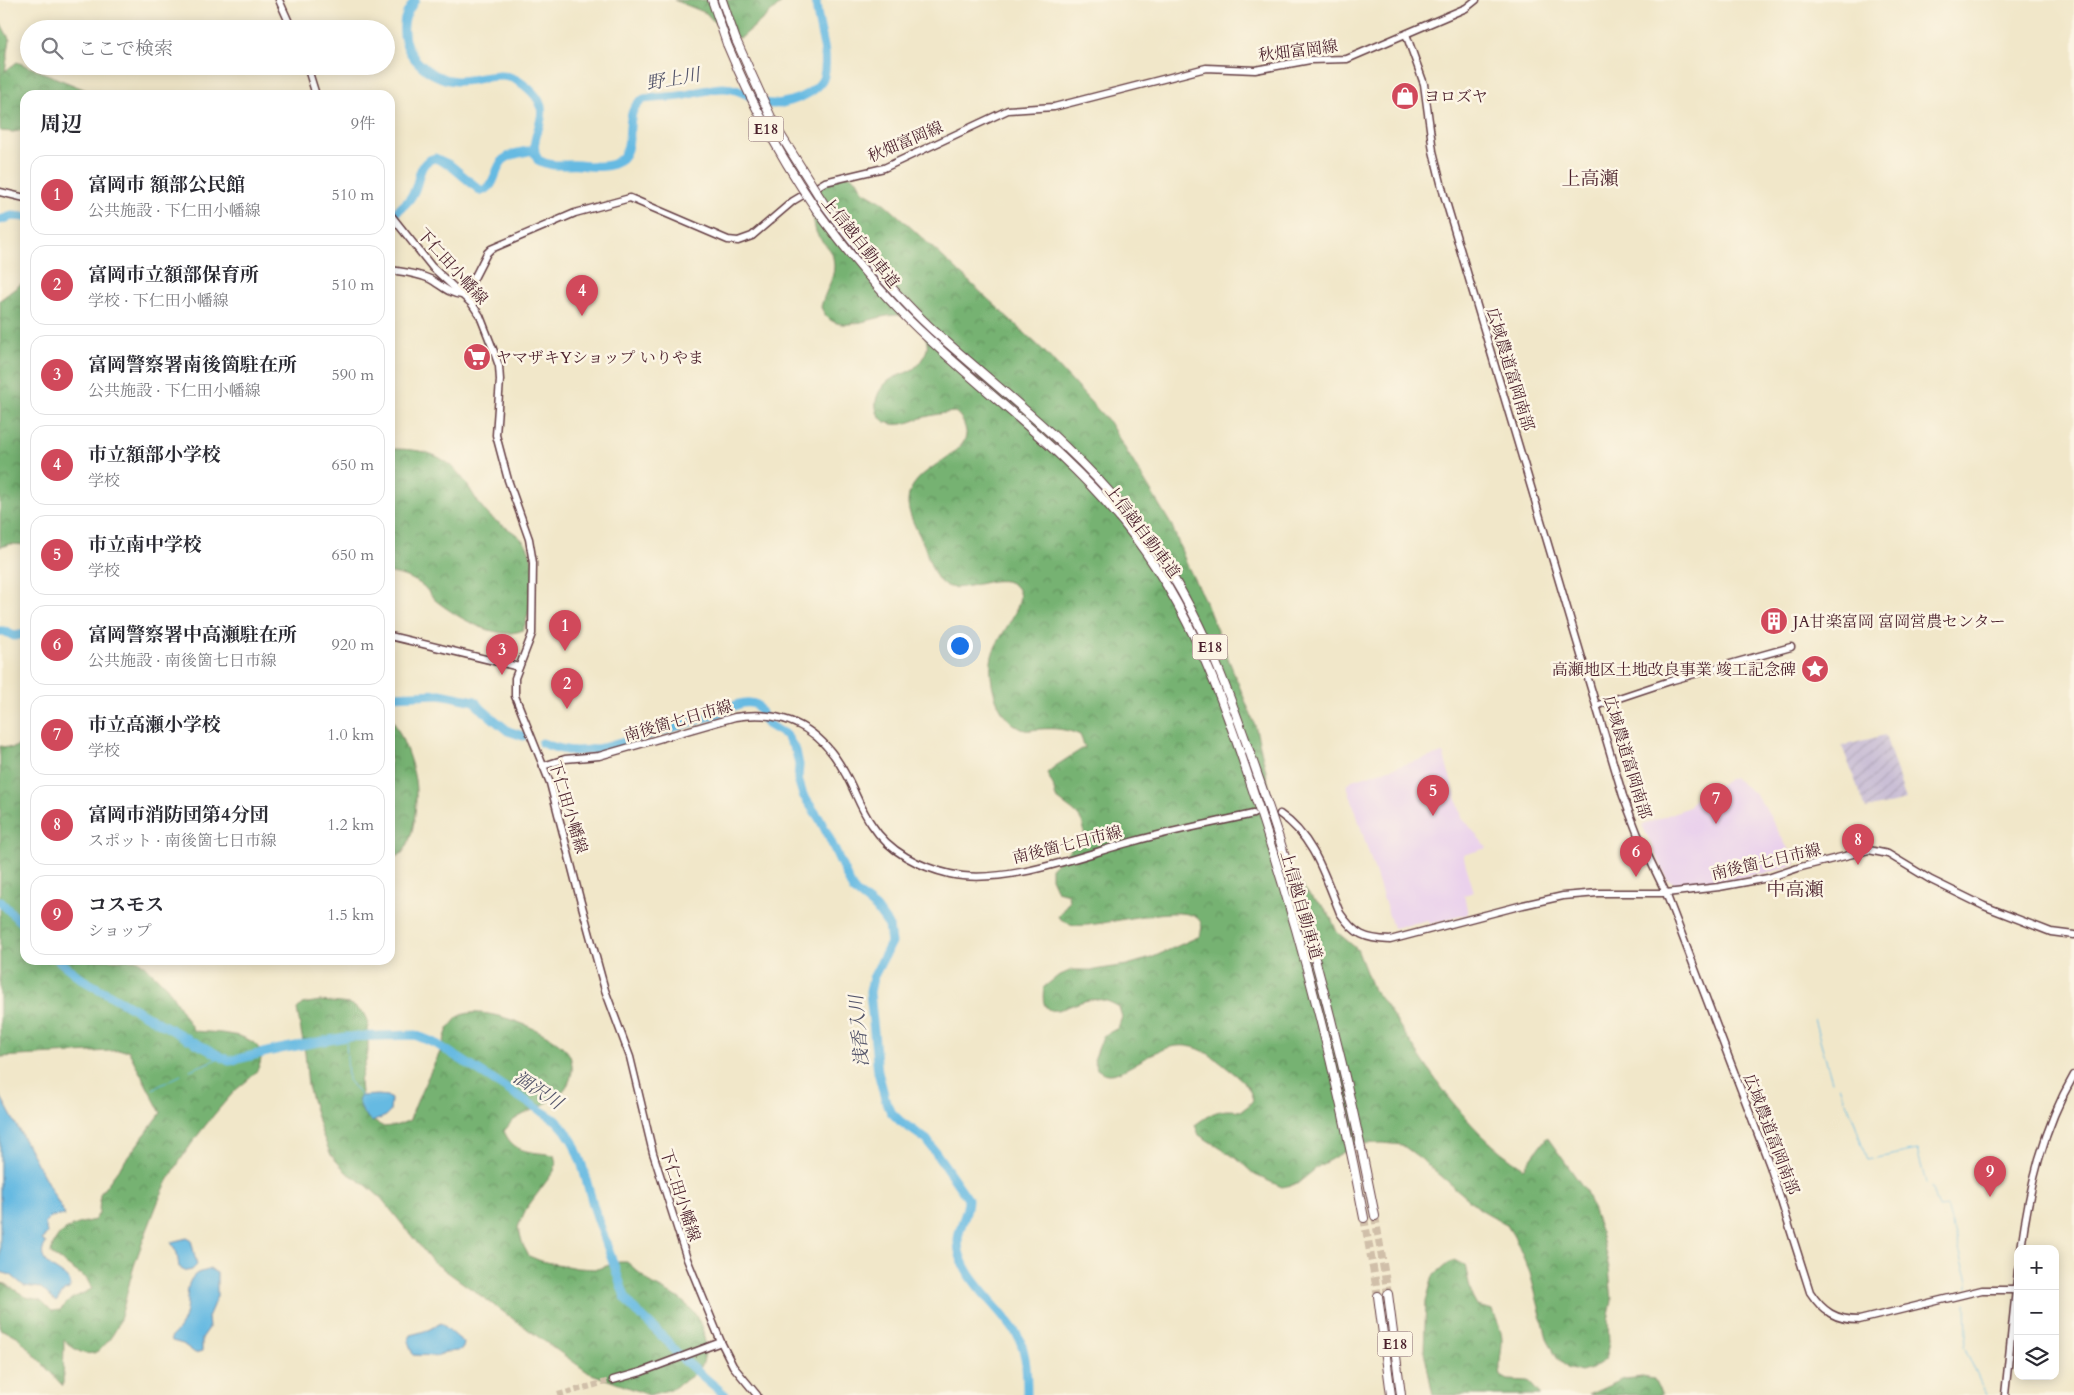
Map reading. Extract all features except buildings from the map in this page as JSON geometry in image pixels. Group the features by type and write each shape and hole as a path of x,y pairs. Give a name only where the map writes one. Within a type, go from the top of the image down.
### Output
{"highway":[{"name":"上信越自動車道","path":"712,0 727,44 753,104 816,210 857,263 900,312 928,339 1048,442 1101,497 1147,554 1182,610 1221,701 1278,868 1329,1055 1343,1113 1364,1218"},
{"name":"上信越自動車道","path":"722,0 736,40 775,126 824,204 864,258 907,305 1055,436 1108,490 1155,548 1190,604 1231,700 1287,861 1340,1053 1375,1216"},
{"name":"E18","path":"1388,1294 1402,1395"},
{"name":"E18","path":"1378,1296 1391,1395"}],"main road":[{"path":"279,0 288,20"},
{"name":"秋畑富岡線","path":"463,296 487,253 496,246 575,213 615,201 630,198 728,240 745,240 760,231 793,201 825,182 884,168 1008,110 1054,107 1200,69 1255,70 1310,60 1347,59 1466,8 1476,0"},
{"name":"広域農道富岡南部","path":"1406,34 1424,84 1433,151 1444,195 1631,819 1666,893 1776,1184 1810,1292 1818,1304 1830,1314 1837,1318 1859,1320 1982,1290 2014,1290"},
{"path":"310,75 314,90"},
{"path":"0,192 20,197"},
{"name":"下仁田小幡線","path":"395,222 432,268 472,304 480,316 492,344 500,380 496,435 503,465 532,552 532,634 515,678 515,696 550,783 605,990 622,1030 658,1172 687,1259 721,1342 733,1366 756,1395"},
{"path":"395,271 418,275 448,291 463,296"},
{"path":"395,637 519,667"},
{"path":"1598,705 1673,680 1791,647"},
{"name":"南後箇七日市線","path":"543,766 565,759 599,756 643,745 722,720 756,715 788,719 811,732 825,744 844,770 872,826 889,845 916,862 951,874 967,876 992,875 1054,864 1135,841 1253,814"},
{"name":"南後箇七日市線","path":"1280,814 1302,833 1314,854 1340,913 1354,930 1364,936 1390,940 1563,896 1598,893 1666,893 1719,887 1768,878 1800,867 1874,850 1897,859 1931,880 1984,906 2051,932 2074,935"},
{"path":"2022,1245 2034,1176 2049,1130 2074,1075"},
{"path":"2005,1395 2014,1300"},
{"path":"613,1380 641,1372 721,1342"}],"shaded area":[{"path":"1885,735 1906,800 1866,809 1842,746"},
{"path":"1443,753 1462,817 1487,848 1463,855 1474,892 1464,895 1468,914 1430,924 1428,920 1393,928 1347,785 1352,780"},
{"path":"1733,777 1754,793 1764,806 1796,863 1762,875 1760,873 1734,879 1677,884 1667,879 1642,825 1689,807 1696,798"}],"green space":[{"path":"674,0 785,0 741,38 727,36 706,13"},
{"path":"0,22 10,40 5,71 17,62 20,63 20,75 49,75 86,90 20,90 20,131 0,131"},
{"path":"845,173 857,180 863,191 884,203 1043,350 1109,422 1172,526 1187,565 1205,601 1255,725 1271,797 1280,821 1273,831 1281,857 1310,896 1324,907 1337,932 1357,949 1373,990 1462,1114 1501,1152 1524,1168 1547,1137 1586,1191 1601,1233 1609,1268 1612,1301 1608,1320 1609,1343 1605,1360 1591,1369 1581,1372 1567,1368 1557,1357 1547,1338 1530,1273 1515,1238 1506,1224 1480,1209 1402,1145 1382,1143 1358,1144 1319,1166 1297,1184 1282,1187 1255,1175 1236,1158 1199,1135 1195,1125 1207,1117 1216,1112 1227,1110 1241,1111 1253,1100 1252,1095 1243,1082 1218,1061 1198,1049 1176,1046 1154,1053 1116,1073 1105,1074 1097,1069 1094,1060 1103,1036 1118,1028 1122,1017 1119,1007 1097,999 1057,1010 1050,1010 1046,1007 1043,999 1044,987 1058,976 1072,970 1094,970 1127,965 1151,958 1200,936 1202,928 1200,921 1192,915 1178,913 1141,916 1087,925 1070,924 1058,917 1069,901 1068,894 1057,891 1051,878 1051,868 1084,836 1084,829 1080,818 1056,798 1053,785 1047,773 1085,747 1080,735 1055,729 1025,730 1015,725 1004,714 994,692 991,662 995,648 1019,603 1020,595 1017,588 1010,583 1002,581 961,587 944,585 934,572 912,519 908,503 911,490 918,479 952,454 961,446 966,437 963,422 955,412 929,416 905,424 893,424 880,418 877,412 877,398 885,384 894,377 914,368 925,355 927,342 920,324 909,317 896,315 853,324 840,324 829,319 821,307 834,266 831,252 816,231 813,204 818,190 823,184"},
{"path":"20,285 20,545 11,544 0,547 0,300"},
{"path":"395,449 413,450 433,455 450,465 466,483 489,516 520,537 524,542 529,551 534,573 532,598 523,630 513,633 501,633 477,626 443,606 419,583 395,574"},
{"path":"395,724 411,763 416,797 410,839 401,854 395,857"},
{"path":"20,745 20,965 144,965 167,987 194,1031 223,1033 245,1038 259,1049 261,1058 258,1069 254,1074 233,1093 191,1145 165,1187 137,1258 118,1325 111,1337 98,1351 89,1354 77,1350 64,1340 63,1386 17,1336 0,1329 0,1283 6,1284 26,1297 41,1300 52,1311 60,1310 71,1299 92,1289 87,1279 51,1254 53,1246 56,1239 66,1230 95,1220 99,1213 100,1194 161,1113 128,1050 0,1057 0,746 12,748"},
{"path":"320,1001 350,1004 364,1013 368,1023 368,1052 360,1081 362,1107 369,1119 384,1127 398,1125 410,1120 420,1093 441,1050 448,1029 458,1017 468,1013 483,1013 518,1022 552,1038 563,1047 570,1056 572,1066 570,1079 565,1089 552,1100 514,1120 504,1131 508,1139 518,1148 554,1155 556,1163 554,1171 526,1209 518,1227 523,1245 529,1256 541,1261 577,1268 597,1269 619,1262 627,1262 652,1284 680,1299 693,1311 702,1326 706,1347 703,1363 692,1376 672,1389 649,1395 589,1373 432,1261 381,1198 346,1172 331,1155 321,1131 308,1086 305,1053 297,1009 302,1004"},
{"path":"1455,1260 1465,1265 1472,1297 1477,1306 1493,1310 1502,1337 1501,1376 1508,1380 1528,1381 1541,1395 1433,1395 1424,1351 1426,1301 1433,1276 1448,1263"},
{"path":"1642,1377 1654,1379 1662,1395 1588,1395 1624,1379"}],"water":[{"path":"0,1095 65,1215 51,1217 45,1223 47,1233 42,1240 46,1243 43,1252 44,1259 67,1278 70,1283 69,1289 64,1291 56,1302 41,1288 24,1286 11,1275 0,1272"},
{"path":"361,1096 387,1096 391,1099 390,1112 386,1116 372,1122 363,1113 358,1099"},
{"path":"187,1238 191,1240 197,1265 192,1270 187,1271 179,1267 177,1253 171,1242"},
{"path":"210,1269 217,1273 217,1296 208,1317 209,1328 202,1338 202,1351 195,1353 183,1344 172,1341 171,1337 184,1319 188,1287 191,1280 196,1274"},
{"path":"441,1323 464,1343 463,1348 458,1351 445,1352 438,1356 413,1355 408,1341 411,1335 428,1330"}],"waterway":[{"name":"野上川","path":"415,0 405,18 404,36 407,46 418,63 436,75 456,81 491,76 502,76 518,81 532,92 542,109 535,143 538,160 553,165 596,166 613,164 622,159 629,142 632,113 636,105 644,99 681,96 729,88 773,104 800,98 816,88 824,76 825,66 824,47 816,0"},
{"path":"395,213 411,197 424,164 429,160 435,158 450,165 481,191 490,186 503,160 514,154 534,150"},
{"path":"0,220 12,216 20,217"},
{"name":"浅香入川","path":"0,631 14,636 20,635"},
{"name":"浅香入川","path":"395,696 440,694 475,701 478,706 508,731 523,736"},
{"name":"浅香入川","path":"542,743 559,749 574,751 597,749 722,713 743,703 757,705 767,724 786,735 796,751 799,765 798,779 803,795 828,835 853,890 876,908 889,926 891,943 873,978 870,992 878,1072 886,1102 891,1112 900,1121 927,1140 968,1199 958,1236 960,1254 973,1280 1019,1338 1025,1359 1027,1395"},
{"name":"涸沢川","path":"0,901 20,922"},
{"name":"涸沢川","path":"64,965 83,980 188,1039"},
{"path":"1814,1019 1832,1081"},
{"name":"涸沢川","path":"194,1042 229,1061 280,1049 346,1037 415,1035 435,1043 557,1121 573,1142 582,1165 594,1208 625,1297 631,1306 669,1343 678,1355 725,1395"},
{"path":"346,1037 348,1080 361,1096"},
{"path":"190,1070 222,1057"},
{"path":"153,1089 181,1075"},
{"path":"1839,1086 1854,1120 1867,1160 1917,1150 1926,1183"},
{"path":"1931,1186 1938,1208 1947,1207 1968,1281 1968,1287"},
{"path":"1966,1303 1967,1336 1964,1346 1986,1395"}],"tunnel":[{"path":"1375,1216 1388,1294"},
{"path":"1364,1218 1378,1296"},
{"path":"558,1395 613,1380"}],"place":[{"name":"ヨロズヤ","path":"1405,96"},
{"name":"市立額部小学校","path":"582,316"},
{"name":"ヤマザキYショップ いりやま","path":"477,357"},
{"name":"JA甘楽富岡 富岡営農センター","path":"1774,621"},
{"name":"富岡市 額部公民館","path":"565,651"},
{"name":"高瀬地区土地改良事業 竣工記念碑","path":"1815,669"},
{"name":"富岡警察署南後箇駐在所","path":"502,675"},
{"name":"富岡市立額部保育所","path":"567,709"},
{"name":"市立南中学校","path":"1433,816"},
{"name":"市立高瀬小学校","path":"1716,824"},
{"name":"富岡市消防団第4分団","path":"1858,865"},
{"name":"富岡警察署中高瀬駐在所","path":"1636,877"},
{"name":"コスモス","path":"1990,1197"}],"district":[{"name":"上高瀬","path":"1590,178"},
{"name":"中高瀬","path":"1795,889"}]}
